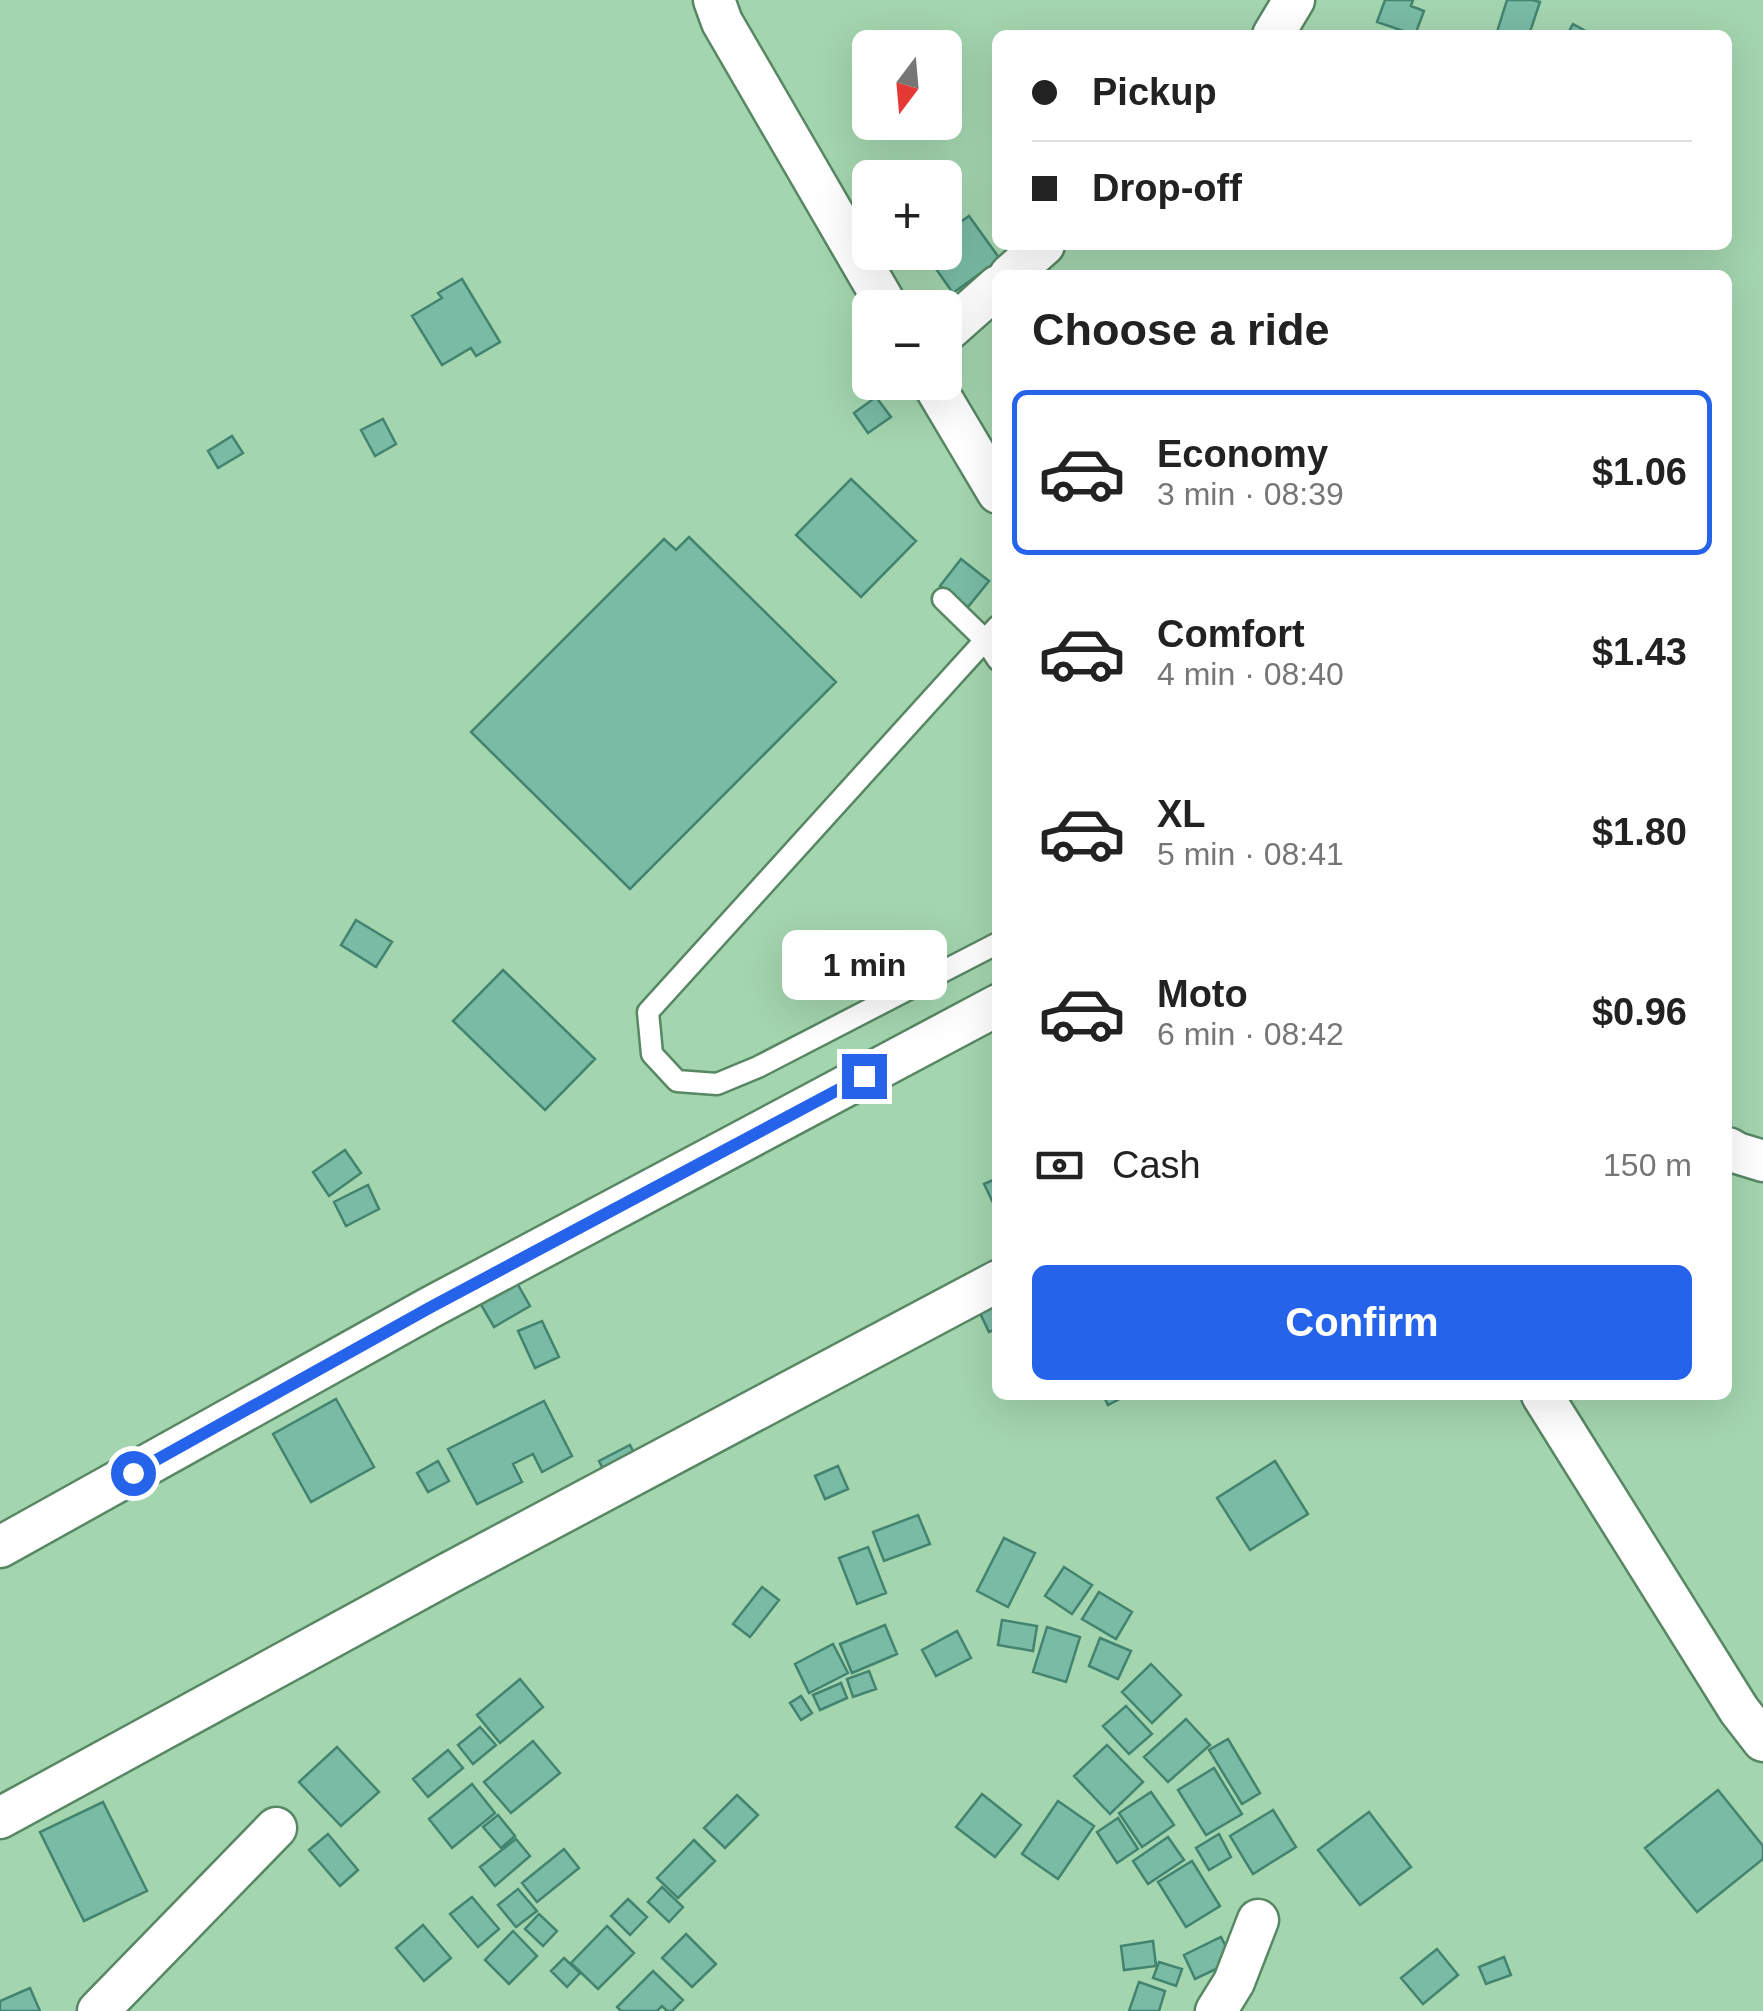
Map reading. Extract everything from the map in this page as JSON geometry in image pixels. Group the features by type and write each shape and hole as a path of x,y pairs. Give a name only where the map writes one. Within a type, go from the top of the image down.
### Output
{"street":[{"path":"714,0 722,22 878,290"},
{"path":"1276,30 1294,0"},
{"path":"1016,270 1038,250"},
{"path":"962,317 992,291"},
{"path":"943,400 992,483"},
{"path":"0,1547 431,1307 992,1008"},
{"path":"1732,1149 1763,1161"},
{"path":"0,1818 992,1284"},
{"path":"1545,1400 1738,1710 1763,1741"},
{"path":"98,2011 276,1828"},
{"path":"1216,2011 1234,1982 1258,1920"}],"lane":[{"path":"943,599 991,633 648,1012 652,1054 678,1081 717,1084 758,1067 992,946"}],"building":[{"path":"1385,0 1413,0 1411,6 1424,11 1417,30 1400,30 1377,22"},
{"path":"1507,0 1540,2 1531,30 1498,30"},
{"path":"969,216 1000,259 957,290 951,290 937,270 962,270 962,221"},
{"path":"462,279 500,342 476,356 471,348 442,365 412,316 442,298 438,293"},
{"path":"872,400 878,400 891,417 868,433 854,413"},
{"path":"383,419 396,444 375,456 361,430"},
{"path":"232,436 243,453 218,468 208,451"},
{"path":"851,479 916,541 861,597 796,535"},
{"path":"689,537 836,682 630,889 471,732 664,539 676,550"},
{"path":"961,559 989,581 968,607 940,586"},
{"path":"356,920 392,942 376,967 341,945"},
{"path":"503,970 595,1059 545,1110 453,1021"},
{"path":"345,1150 361,1173 329,1196 313,1172"},
{"path":"992,1181 992,1201 984,1184"},
{"path":"368,1185 379,1209 346,1226 334,1202"},
{"path":"517,1283 530,1306 494,1327 480,1303"},
{"path":"992,1308 992,1331 989,1332 980,1313"},
{"path":"542,1321 559,1357 535,1368 518,1331"},
{"path":"336,1399 374,1467 311,1502 273,1434"},
{"path":"544,1401 572,1456 542,1472 533,1454 513,1464 522,1482 477,1504 448,1449"},
{"path":"630,1445 641,1466 610,1482 599,1461"},
{"path":"438,1461 449,1481 428,1492 417,1473"},
{"path":"1275,1461 1308,1514 1250,1550 1217,1498"},
{"path":"838,1466 848,1489 825,1499 815,1476"},
{"path":"918,1515 930,1544 884,1561 873,1532"},
{"path":"1004,1538 1035,1553 1008,1607 977,1591"},
{"path":"868,1547 886,1593 857,1604 839,1558"},
{"path":"1064,1567 1092,1585 1072,1614 1045,1596"},
{"path":"762,1587 779,1600 750,1637 733,1624"},
{"path":"1099,1592 1132,1612 1116,1639 1082,1619"},
{"path":"1002,1620 1037,1626 1033,1651 998,1645"},
{"path":"885,1625 897,1654 852,1673 840,1644"},
{"path":"1047,1627 1080,1637 1066,1682 1033,1672"},
{"path":"957,1631 971,1658 936,1676 922,1650"},
{"path":"1100,1638 1131,1651 1118,1679 1089,1666"},
{"path":"833,1644 848,1673 809,1693 795,1664"},
{"path":"1151,1664 1181,1695 1152,1723 1122,1692"},
{"path":"869,1671 876,1689 853,1697 847,1679"},
{"path":"520,1679 543,1707 500,1743 477,1715"},
{"path":"841,1683 847,1698 820,1710 813,1695"},
{"path":"801,1696 812,1713 801,1720 790,1703"},
{"path":"1126,1706 1152,1734 1129,1754 1103,1726"},
{"path":"1186,1719 1210,1745 1168,1782 1144,1757"},
{"path":"480,1727 496,1745 473,1764 458,1745"},
{"path":"1228,1739 1260,1793 1242,1804 1209,1750"},
{"path":"533,1741 560,1773 511,1813 484,1782"},
{"path":"1107,1745 1143,1782 1110,1814 1074,1776"},
{"path":"337,1747 379,1792 341,1826 299,1782"},
{"path":"448,1750 463,1768 428,1797 413,1779"},
{"path":"1214,1768 1242,1814 1206,1835 1178,1790"},
{"path":"472,1784 495,1813 452,1848 429,1819"},
{"path":"1718,1790 1763,1846 1763,1859 1697,1912 1645,1848"},
{"path":"1151,1792 1174,1825 1142,1847 1119,1813"},
{"path":"982,1794 1021,1825 995,1857 956,1827"},
{"path":"737,1795 758,1815 725,1848 704,1828"},
{"path":"1058,1801 1094,1826 1058,1879 1022,1854"},
{"path":"103,1802 147,1891 84,1921 40,1832"},
{"path":"1273,1810 1296,1847 1253,1874 1230,1836"},
{"path":"1369,1812 1411,1867 1360,1905 1318,1850"},
{"path":"498,1815 515,1836 501,1848 483,1827"},
{"path":"1118,1818 1138,1849 1117,1863 1097,1832"},
{"path":"328,1834 358,1870 340,1886 309,1850"},
{"path":"1219,1834 1231,1857 1209,1870 1196,1848"},
{"path":"1168,1837 1184,1860 1148,1884 1133,1861"},
{"path":"516,1839 530,1856 495,1886 480,1867"},
{"path":"694,1840 715,1861 678,1898 657,1878"},
{"path":"564,1849 579,1868 537,1902 522,1883"},
{"path":"1192,1861 1220,1906 1186,1927 1158,1882"},
{"path":"662,1887 683,1907 669,1922 648,1902"},
{"path":"518,1889 537,1911 516,1927 498,1905"},
{"path":"472,1897 499,1929 478,1947 450,1914"},
{"path":"628,1899 647,1917 630,1935 611,1916"},
{"path":"539,1914 557,1931 543,1946 525,1929"},
{"path":"423,1925 451,1958 424,1981 396,1948"},
{"path":"607,1926 634,1953 598,1989 571,1963"},
{"path":"513,1931 537,1956 509,1984 485,1960"},
{"path":"686,1934 716,1964 692,1987 662,1958"},
{"path":"1221,1937 1233,1961 1195,1979 1184,1955"},
{"path":"1153,1941 1156,1966 1124,1970 1121,1946"},
{"path":"1437,1949 1458,1975 1423,2004 1401,1978"},
{"path":"1504,1957 1511,1975 1486,1984 1479,1967"},
{"path":"564,1958 580,1973 567,1987 551,1971"},
{"path":"1159,1962 1182,1969 1176,1986 1153,1978"},
{"path":"653,1971 683,2000 672,2011 662,2006 657,2011 621,2011 617,2007"},
{"path":"1139,1982 1165,1991 1159,2011 1129,2011"},
{"path":"30,1988 40,2011 0,2011 0,2001"}],"route":[{"path":"133,1473 431,1307 864,1076"}]}
